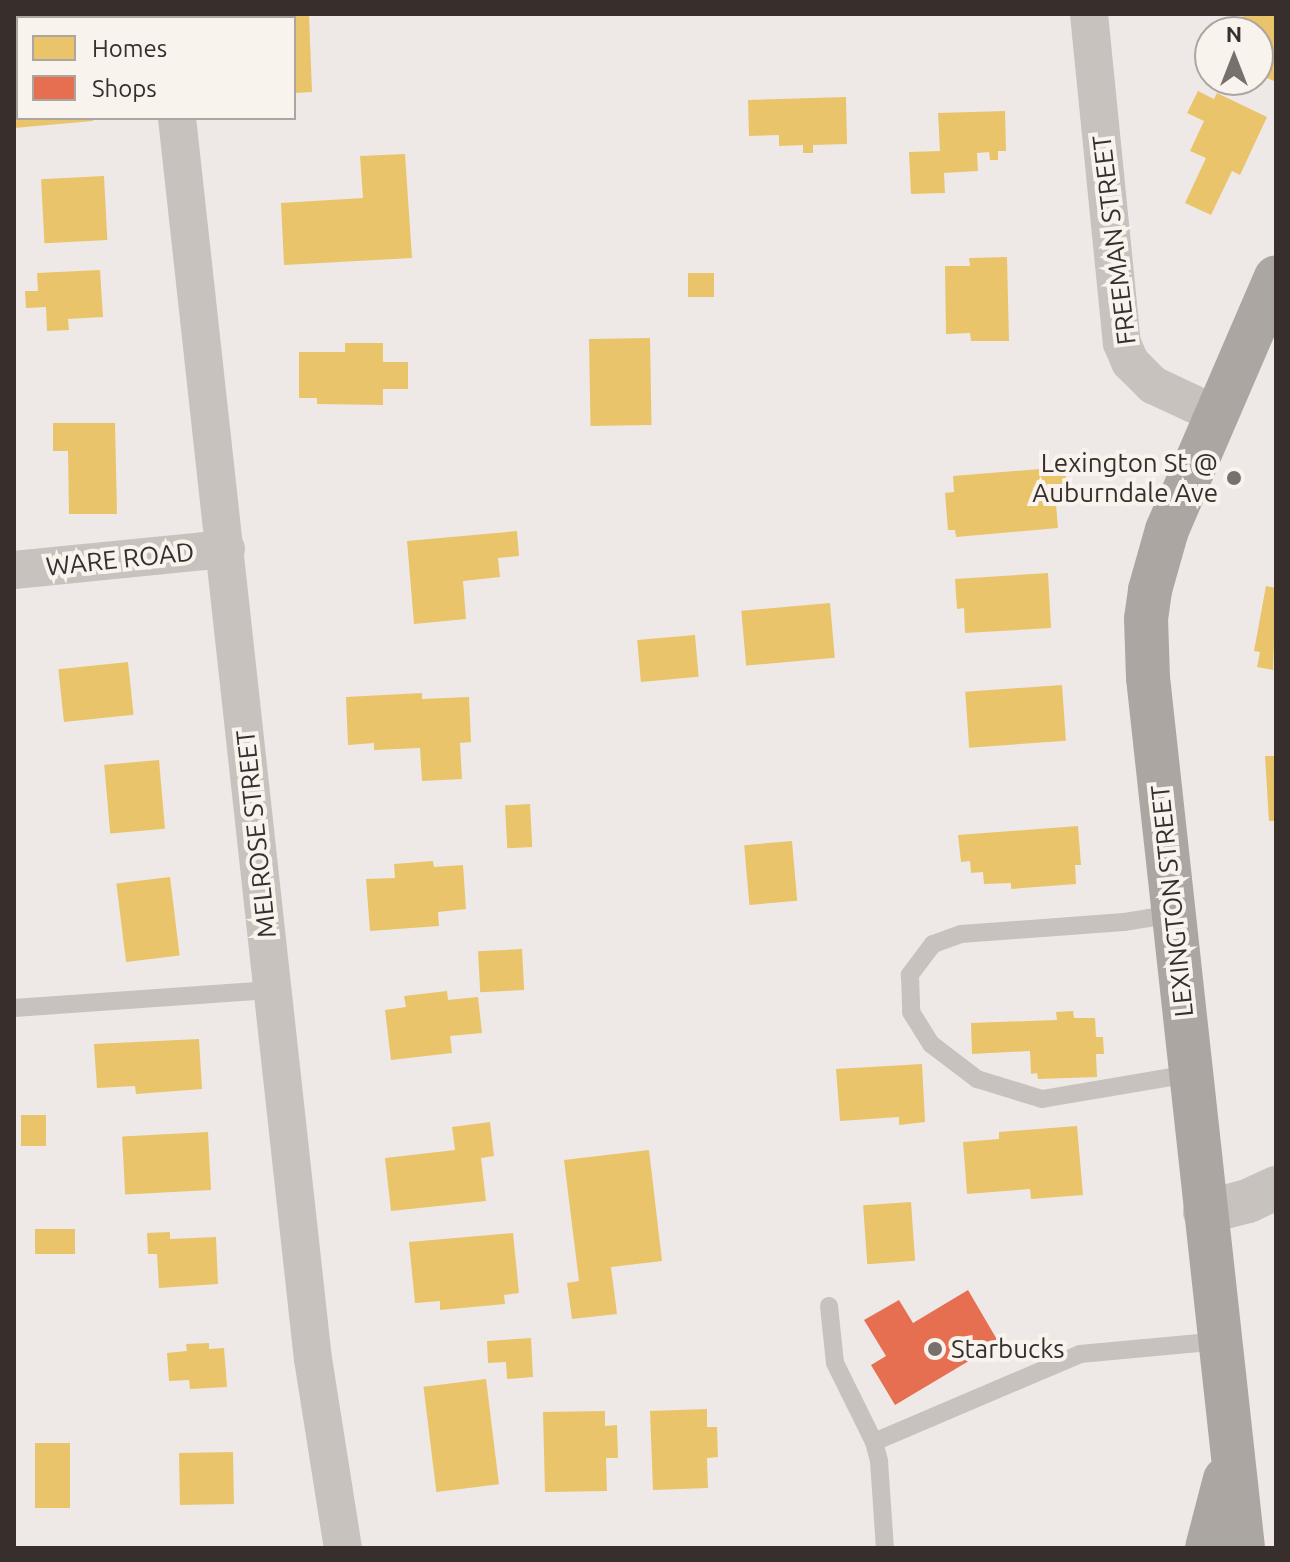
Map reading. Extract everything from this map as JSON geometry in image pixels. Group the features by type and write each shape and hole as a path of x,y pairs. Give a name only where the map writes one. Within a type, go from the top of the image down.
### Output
{"main road":[{"name":"LEXINGTON STREET","path":"1243,1548 1148,678 1146,619 1157,560 1217,415 1265,333 1276,277"},
{"path":"1207,1548 1231,1449"}],"street":[{"name":"FREEMAN STREET","path":"1089,14 1122,343 1130,362 1153,385 1217,415"},
{"name":"MELROSE STREET","path":"177,120 313,1359 343,1548"},
{"name":"WARE ROAD","path":"14,570 226,549"},
{"path":"1205,1212 1248,1201 1276,1188"}],"lane":[{"path":"1173,914 1124,922 961,934 933,944 910,975 911,1012 931,1044 977,1079 1042,1099 1190,1074"},
{"path":"14,1008 273,990"},
{"path":"829,1306 835,1363 874,1442 882,1481 885,1548"},
{"path":"874,1442 1080,1354 1220,1341"}],"building: Homes":[{"path":"309,14 312,92 296,93 296,16 254,16"},
{"path":"1276,14 1276,82 1274,16 1243,16"},
{"path":"1196,96 1214,99 1223,96 1267,117 1240,175 1232,171 1211,215 1185,203 1206,158 1190,151 1204,121 1187,113"},
{"path":"846,97 847,144 813,145 813,153 803,153 803,145 779,146 779,135 749,136 748,100"},
{"path":"14,107 16,120 93,121 14,128"},
{"path":"1005,111 1006,151 998,151 998,160 990,160 989,152 977,153 978,171 944,173 945,193 911,194 909,152 940,151 938,113"},
{"path":"405,154 412,258 284,265 281,203 363,198 360,156"},
{"path":"104,176 107,240 44,243 41,179"},
{"path":"1007,257 1009,341 971,341 970,333 946,334 945,266 970,266 969,258"},
{"path":"100,270 103,317 68,319 69,330 47,331 46,307 26,308 25,291 38,291 37,273"},
{"path":"688,273 714,273 714,297 688,297"},
{"path":"650,338 652,425 591,426 589,339"},
{"path":"345,343 383,343 383,362 408,362 408,389 383,389 383,405 317,404 317,398 299,398 299,352 345,352"},
{"path":"53,423 115,423 117,514 69,514 68,451 53,451"},
{"path":"1065,467 1067,491 1055,492 1058,528 956,537 955,530 948,530 945,493 954,492 953,476"},
{"path":"517,531 519,556 498,558 500,577 463,581 466,619 414,624 407,541"},
{"path":"1048,573 1051,628 965,633 964,608 957,609 955,579"},
{"path":"1266,586 1276,588 1273,670 1257,667 1260,652 1254,651"},
{"path":"830,603 835,658 746,666 741,611"},
{"path":"695,635 699,677 641,682 637,640"},
{"path":"128,662 134,715 64,722 58,669"},
{"path":"1062,685 1066,741 969,748 965,692"},
{"path":"422,693 422,699 469,697 471,742 460,743 462,779 422,781 420,748 374,750 374,743 348,745 346,697"},
{"path":"1265,756 1276,756 1276,821 1269,821"},
{"path":"159,760 165,829 110,834 104,765"},
{"path":"530,804 532,847 507,848 505,805"},
{"path":"1078,826 1081,865 1075,865 1076,884 1011,889 1011,883 984,884 983,872 971,873 970,861 961,862 958,835"},
{"path":"792,841 797,901 749,905 744,845"},
{"path":"433,861 434,867 463,865 466,909 438,912 439,926 370,931 366,879 395,878 394,864"},
{"path":"170,877 180,955 126,962 116,884"},
{"path":"522,949 524,990 480,992 478,951"},
{"path":"447,991 448,1000 478,997 482,1033 450,1036 452,1053 391,1060 385,1010 406,1007 404,996"},
{"path":"1073,1011 1074,1018 1095,1018 1096,1037 1103,1037 1104,1054 1096,1054 1097,1077 1038,1079 1037,1073 1031,1074 1030,1051 972,1054 971,1023 1057,1020 1056,1012"},
{"path":"199,1039 202,1089 136,1094 135,1086 97,1088 94,1044"},
{"path":"922,1064 925,1122 899,1125 899,1117 840,1121 836,1069"},
{"path":"21,1115 46,1115 46,1146 21,1146"},
{"path":"490,1122 494,1156 481,1158 486,1201 391,1211 385,1158 455,1150 452,1127"},
{"path":"1077,1126 1083,1195 1031,1199 1030,1189 967,1194 963,1142 999,1139 999,1132"},
{"path":"208,1132 211,1190 125,1194 122,1137"},
{"path":"649,1150 662,1261 611,1267 617,1314 572,1319 567,1283 579,1281 564,1160"},
{"path":"911,1202 915,1261 867,1264 863,1205"},
{"path":"35,1229 75,1229 75,1254 35,1254"},
{"path":"170,1232 170,1239 216,1237 218,1284 159,1288 157,1254 148,1254 147,1233"},
{"path":"513,1233 519,1293 504,1295 505,1304 440,1310 440,1301 415,1303 409,1242"},
{"path":"531,1338 533,1377 507,1379 506,1362 488,1363 487,1341"},
{"path":"209,1343 209,1349 224,1348 227,1387 190,1389 189,1380 169,1381 167,1353 187,1351 186,1344"},
{"path":"486,1379 499,1484 436,1492 423,1387"},
{"path":"707,1409 707,1427 717,1427 718,1457 707,1458 708,1488 653,1490 650,1411"},
{"path":"605,1411 605,1426 617,1425 618,1458 606,1458 607,1491 545,1492 543,1412"},
{"path":"35,1443 70,1443 70,1508 35,1508"},
{"path":"233,1452 234,1504 180,1505 179,1453"}],"building: Shops":[{"name":"Starbucks","path":"968,1290 999,1343 895,1405 871,1365 886,1356 864,1320 899,1300 913,1323"}],"place":[{"name":"Lexington St @ Auburndale Ave","path":"1234,478"},
{"name":"Starbucks","path":"935,1349"}]}
